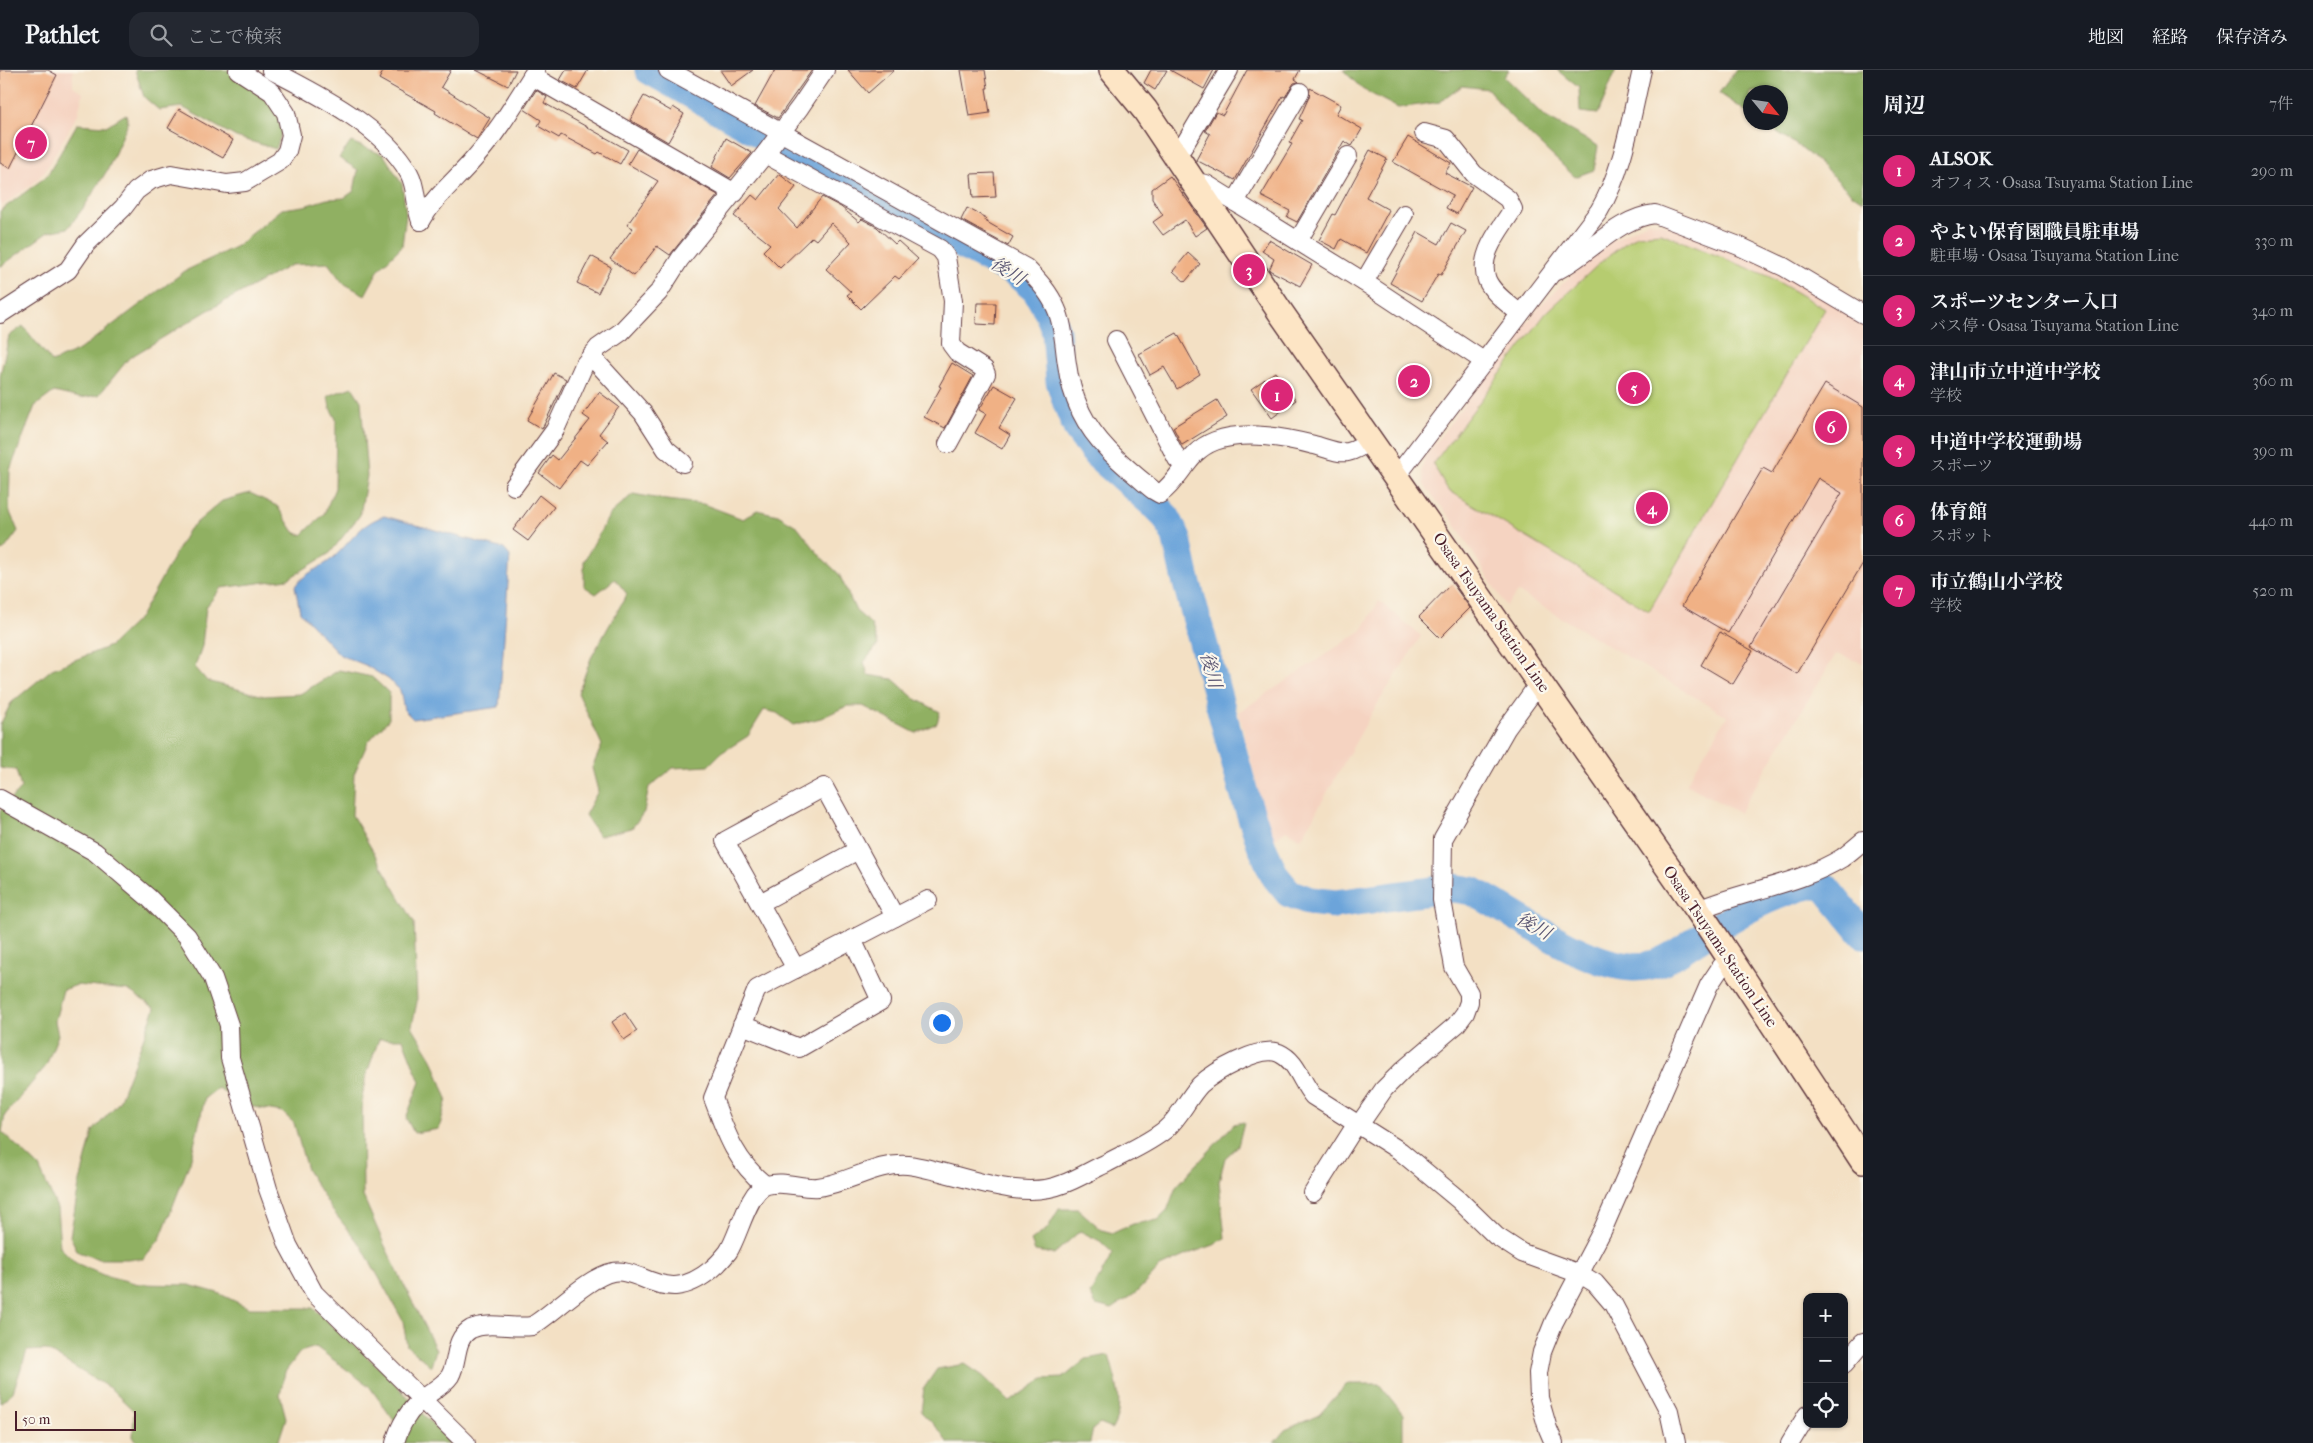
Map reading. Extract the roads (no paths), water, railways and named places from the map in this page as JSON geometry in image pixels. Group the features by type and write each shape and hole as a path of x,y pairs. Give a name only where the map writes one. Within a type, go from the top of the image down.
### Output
{"main road":[{"name":"Osasa Tsuyama Station Line","path":"1112,70 1145,110 1281,313 1371,439 1701,914 1863,1161"}],"street":[{"path":"0,314 68,270 86,244 123,208 136,191 151,180 171,174 227,184 245,182 280,161 287,152 291,135 286,113 272,92 238,70"},
{"path":"271,70 322,98 367,128 391,150 410,173 421,221 431,204 488,141 534,73 735,193"},
{"path":"668,70 890,221 940,249 946,257 953,300 950,344 957,352 984,369 986,374 948,444"},
{"path":"514,486 555,430 584,365 591,356 621,332 652,300 680,259 735,193 774,142 825,70"},
{"path":"1175,154 1182,147 1229,70"},
{"path":"1396,477 1599,211 1609,194 1619,170 1642,70"},
{"path":"1234,202 1300,92"},
{"path":"1424,133 1446,139 1474,174 1508,199 1513,209 1485,256 1485,264 1487,280 1496,294 1520,314"},
{"path":"774,142 1026,268 1049,294 1057,309 1062,324 1071,388 1081,412 1094,435 1126,467 1160,494 1169,487 1184,464 1200,448 1233,436 1291,439 1346,453 1360,448 1371,439"},
{"path":"1298,241 1348,156"},
{"path":"1194,182 1206,184 1364,282 1485,362"},
{"path":"1364,282 1404,214"},
{"path":"1551,274 1573,263 1616,230 1642,216 1655,214 1738,246 1784,267 1863,314"},
{"path":"1116,340 1177,459 1184,464"},
{"path":"591,356 643,413 666,449 682,463"},
{"path":"1313,1193 1354,1128 1359,1124 1384,1089 1403,1070 1456,1025 1465,1013 1469,1002 1469,993 1454,967 1442,900 1443,839 1506,729 1540,682"},
{"path":"796,969 725,841 824,787 895,917"},
{"path":"0,799 95,852 149,898 187,936 213,978 229,1025 232,1067 268,1188 288,1245 314,1293 466,1443"},
{"path":"1701,914 1717,901 1813,872 1842,858 1863,841"},
{"path":"760,903 858,850"},
{"path":"765,1185 743,1165 727,1137 713,1098 757,989 928,900"},
{"path":"742,1025 799,1048 882,1001 852,939"},
{"path":"1554,1443 1539,1398 1538,1373 1542,1352 1554,1322 1580,1274 1637,1153 1709,985 1721,967 1725,951"},
{"path":"395,1443 404,1422 422,1400 449,1377 454,1367 460,1340 464,1334 474,1328 532,1326 597,1278 614,1271 630,1273 656,1284 677,1287 690,1283 712,1268 728,1252 745,1213 758,1191 765,1185 778,1183 816,1187 840,1183 888,1165 908,1165 1008,1188 1038,1189 1062,1185 1141,1146 1166,1130 1202,1083 1246,1057 1264,1051 1277,1052 1289,1059 1305,1088 1313,1096 1359,1124 1407,1157 1459,1200 1496,1236 1522,1253 1580,1274 1595,1282 1613,1304 1669,1412 1676,1443"},
{"path":"1848,1359 1863,1342"},
{"path":"1790,1443 1803,1422"}],"water":[{"path":"384,516 504,549 510,556 499,707 413,719 404,710 400,690 388,679 365,665 340,655 300,612 295,586 304,577 333,558 361,529"}],"waterway":[{"name":"後川","path":"649,70 850,185 1017,274 1036,290 1047,309 1056,331 1060,381 1078,430 1096,454 1166,517 1176,536 1185,576 1245,797 1262,847 1275,876 1289,893 1310,901 1335,904 1454,888 1472,891 1551,937 1593,958 1633,967 1653,964 1671,957 1745,910 1778,895 1807,886 1825,887 1863,934"}],"place":[{"name":"市立鶴山小学校","path":"31,143"},
{"name":"スポーツセンター入口","path":"1249,270"},
{"name":"やよい保育園職員駐車場","path":"1414,381"},
{"name":"中道中学校運動場","path":"1634,388"},
{"name":"ALSOK","path":"1277,395"},
{"name":"体育館","path":"1831,427"},
{"name":"津山市立中道中学校","path":"1652,508"}]}
